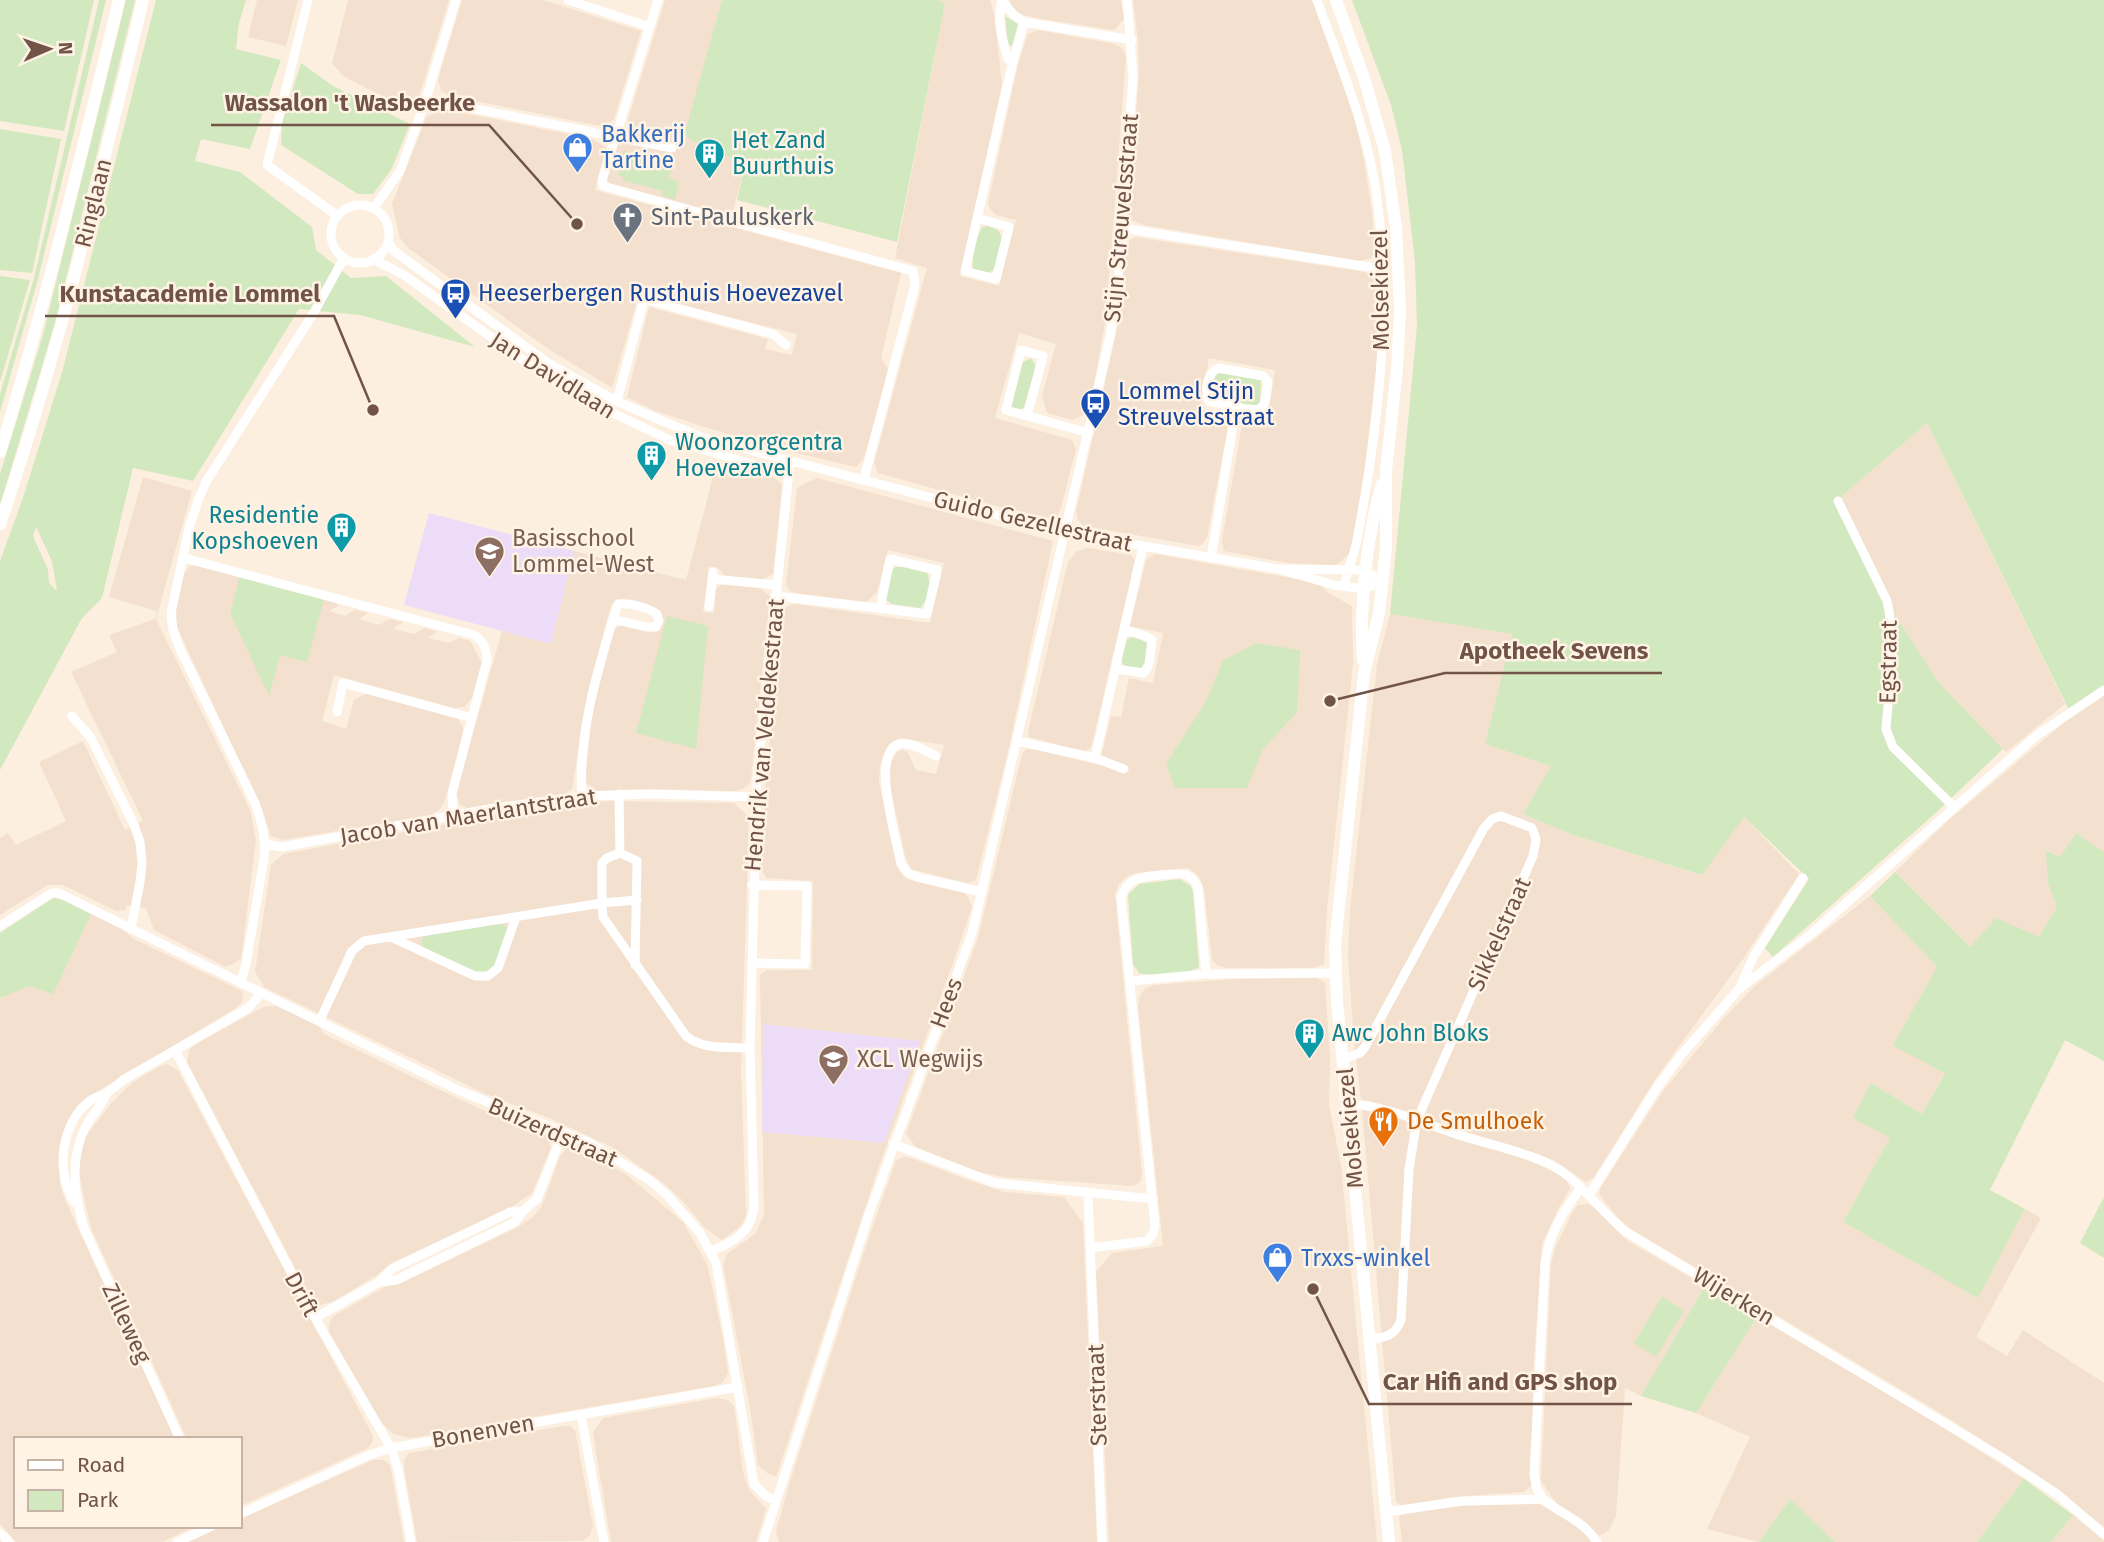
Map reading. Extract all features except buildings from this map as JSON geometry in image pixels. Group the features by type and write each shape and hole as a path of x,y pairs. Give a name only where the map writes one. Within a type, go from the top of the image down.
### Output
{"main road":[{"name":"Ringlaan","path":"0,452 57,252 119,0"},
{"name":"Ringlaan","path":"0,524 30,436 62,327 143,0"},
{"name":"Molsekiezel","path":"1336,0 1379,125 1393,201 1400,328 1386,470 1386,543 1379,613 1364,673 1339,907 1335,973 1389,1542"},
{"name":"Molsekiezel","path":"1364,673 1362,628 1367,570 1374,517 1386,470"}],"street":[{"path":"308,0 267,165 338,216"},
{"path":"374,208 400,171 457,0"},
{"path":"568,0 650,27"},
{"path":"658,0 615,136 602,180 603,186 913,271 915,285 864,479"},
{"name":"Stijn Streuvelsstraat","path":"1066,533 1110,336 1118,282 1133,76 1127,0"},
{"name":"Molsekiezel","path":"1317,0 1367,150 1377,197 1382,269 1381,356 1376,406 1356,545 1344,586"},
{"path":"1001,1 1024,22 1132,40"},
{"path":"1001,1 999,12 1003,41 1008,58 1013,61"},
{"path":"978,218 1009,227 996,279 965,271 1024,22"},
{"path":"426,99 672,148"},
{"path":"358,205 374,208 386,222 388,241 385,248 373,259 358,263 344,258 331,238 334,222 344,210 358,205"},
{"path":"1121,228 1382,269"},
{"name":"Jan Davidlaan","path":"388,241 394,251 548,363 617,401 703,438 790,462"},
{"path":"241,982 265,844 262,823 255,803 180,649 173,630 171,613 189,528 206,482 308,322 344,258"},
{"name":"Jan Davidlaan","path":"373,259 386,264 424,289 569,391 625,420 699,450 787,474"},
{"path":"424,289 432,278"},
{"name":"Jan Davidlaan","path":"617,401 644,299 773,334 786,345"},
{"path":"497,342 505,332"},
{"path":"1027,416 1043,356 1021,350 1006,410 1027,416 1089,433"},
{"path":"1213,369 1267,378 1265,406 1262,409 1258,411 1236,407 1212,404 1206,397 1213,369"},
{"path":"1212,558 1236,407"},
{"path":"699,450 703,438"},
{"name":"Guido Gezellestraat","path":"790,462 1066,533 1279,569 1365,589"},
{"name":"Hendrik van Veldekestraat","path":"711,1251 735,1241 753,1219 755,1189 750,1048 756,797 790,462"},
{"name":"Egstraat","path":"1838,501 1887,601 1891,618 1886,729 1888,738 1893,747 1954,807"},
{"name":"Hees","path":"763,1542 893,1144 972,933 1066,533"},
{"path":"1096,758 1143,546"},
{"path":"184,558 474,635 482,640 487,660 452,794 453,817"},
{"path":"775,596 927,614 937,570 890,559 880,608"},
{"name":"Guido Gezellestraat","path":"1279,569 1367,570"},
{"path":"1365,589 1382,581 1367,570"},
{"name":"Hendrik van Veldekestraat","path":"709,607 712,576 777,585"},
{"path":"582,796 582,758 586,724 602,654 613,619 618,604 625,603 652,610 659,621 656,627 646,628 613,619"},
{"path":"1116,669 1144,673 1152,651 1152,640 1125,630"},
{"path":"337,712 343,683 472,718"},
{"path":"1597,1542 1581,1523 1543,1499 1537,1489 1534,1475 1545,1263 1547,1247 1557,1224 1585,1192 1682,1054 1739,989 1811,934 2036,736 2104,690"},
{"path":"72,716 91,738 140,842 140,882 131,929"},
{"path":"1018,741 1096,758 1124,769"},
{"path":"936,757 905,743 890,749 886,761 884,772 901,864 908,873 917,877 982,892"},
{"path":"620,794 620,853"},
{"name":"Jacob van Maerlantstraat","path":"265,844 282,847 495,808 582,796 620,794 756,797"},
{"name":"Sikkelstraat","path":"1343,1059 1360,1054 1365,1047 1484,828 1492,819 1501,816 1532,828 1536,839 1533,856 1417,1120 1409,1169 1401,1320 1397,1330 1389,1336 1369,1339"},
{"path":"635,965 637,861 620,853 607,858 603,863 603,917 635,965 685,1036 693,1042 712,1046 750,1048"},
{"path":"1090,1248 1147,1241 1155,1226 1121,898 1125,887 1135,879 1178,874 1187,875 1194,880 1198,888 1206,974"},
{"path":"1739,989 1754,956 1803,878"},
{"name":"Hendrik van Veldekestraat","path":"752,885 807,886 805,964 752,963"},
{"name":"Buizerdstraat","path":"0,926 52,893 59,893 460,1091 588,1142 651,1181 685,1213 711,1251 720,1282 754,1484 766,1496 776,1501"},
{"path":"320,1020 352,951 364,941 602,903 637,900"},
{"path":"393,938 475,976 488,976 498,968 516,918"},
{"path":"1130,981 1206,974 1335,973"},
{"name":"Zilleweg","path":"179,1437 84,1228 77,1205 67,1191 64,1146 73,1123 91,1100 247,1009 262,993"},
{"name":"Drift","path":"175,1050 315,1318 391,1448 398,1469 411,1542"},
{"name":"Wijerken","path":"1347,1104 1371,1106 1417,1120 1535,1159 1568,1176 1626,1232 2001,1457 2057,1494 2104,1534"},
{"path":"315,1318 379,1282 392,1269 510,1212 523,1211 537,1199 563,1132"},
{"path":"893,1144 995,1183 1153,1199"},
{"name":"Sterstraat","path":"1088,1193 1102,1542"},
{"name":"Bonenven","path":"242,1513 369,1455 391,1448 738,1387"},
{"path":"581,1415 604,1542"},
{"path":"1386,1512 1463,1501 1543,1499"},
{"path":"177,1542 208,1528"},
{"path":"0,1534 9,1542"}],"shaded area":[{"path":"257,0 298,0 286,46 248,37"},
{"path":"348,0 449,0 414,112 343,76 332,63"},
{"path":"462,0 543,0 641,31 614,119 605,126 595,125 450,96 441,91 438,81"},
{"path":"665,0 722,0 685,136 745,165 731,218 610,184 607,180 617,144 625,141 628,119"},
{"path":"939,0 990,0 994,13 1002,84 960,276 999,286 1016,220 996,215 988,204 1018,64 1028,34 1038,30 1115,44 1123,49 1126,58 1106,318 1092,395 1085,414 1072,420 1047,413 1042,395 1056,344 1019,333 995,418 1072,440 1076,449 1061,508 1057,516 1050,518 878,473 874,463 927,268 895,258 945,4"},
{"path":"1010,0 1121,0 1124,19 1114,30 1041,19 1019,14 1012,8"},
{"path":"1133,0 1312,0 1354,116 1372,212 1375,252 1371,258 1360,261 1143,225 1130,219 1128,212 1139,75"},
{"path":"445,109 592,139 606,147 595,190 901,273 881,358 889,371 863,460 856,467 788,451 653,410 627,397 649,307 768,339 765,349 792,355 797,334 639,294 612,388 547,348 408,248 400,238 392,204 426,118 434,111"},
{"path":"1135,237 1359,271 1375,278 1377,360 1363,485 1350,552 1339,563 1288,563 1224,551 1222,540 1243,419 1267,423 1275,370 1209,358 1200,411 1230,417 1204,542 1199,546 1084,526 1078,520 1076,512 1118,325 1125,248"},
{"path":"1927,423 2065,704 2006,752 1939,683 1894,613 1836,501"},
{"path":"717,462 775,478 782,485 773,574 762,580 725,576 718,568 709,566 703,612 714,613 716,589 722,584 760,588 770,596 751,779 747,787 736,791 598,791 587,784 585,777 593,709 614,629 623,625 650,632 657,630 656,609 618,599 611,605 588,691 572,789 565,794 467,808 460,805 456,793 502,631 551,644 574,551 686,580"},
{"path":"143,477 192,491 156,619 250,810 256,840 241,959 226,967 154,930 146,908 127,905 125,910 116,911 63,885 48,885 0,915 0,838 8,833 16,845 66,821 39,762 83,741 125,830 143,821 71,672 117,652 109,635 155,619 157,611 109,597"},
{"path":"817,478 1053,541 1008,752 976,880 967,883 911,869 905,856 889,780 891,762 897,752 903,750 908,753 916,770 936,774 944,745 900,738 889,744 880,765 879,783 899,870 907,879 964,893 972,907 879,1166 776,1477 758,1465 723,1264 727,1254 755,1234 764,1215 760,975 767,970 812,970 813,881 766,878 761,868 766,776 783,610 796,604 930,623 944,563 888,550 877,592 866,602 790,591 786,585 797,488"},
{"name":"Basisschool Lommel-West","path":"429,513 574,551 551,644 404,605"},
{"path":"1088,548 1131,555 1135,560 1092,744 1084,752 1029,737 1028,732 1068,562 1077,551"},
{"path":"1155,554 1321,585 1328,593 1352,606 1353,664 1327,910 1324,964 1314,968 1225,968 1217,965 1212,959 1204,889 1195,873 1188,868 1127,876 1119,884 1115,894 1142,1174 1140,1182 1133,1186 1003,1177 978,1172 916,1147 906,1134 978,938 1022,754 1026,749 1037,750 1099,765 1111,716 1121,717 1129,678 1153,683 1163,633 1130,626 1146,560"},
{"path":"195,565 336,602 338,606 329,611 345,616 355,610 368,613 359,619 379,625 390,619 403,622 393,629 414,634 425,628 437,632 428,638 449,643 460,638 470,641 482,663 472,698 464,707 454,708 334,675 322,721 346,729 354,700 367,693 457,718 463,727 462,735 445,801 440,809 431,815 283,840 271,836 260,805 177,627 176,603 184,574 189,567"},
{"path":"1390,614 1512,634 1485,744 1551,766 1523,814 1573,835 1701,875 1744,817 1799,874 1743,959 1658,1075 1594,1177 1586,1182 1541,1155 1361,1099 1348,956 1350,910 1377,664"},
{"path":"2104,694 2104,852 2076,833 2060,857 2047,850 2048,884 2057,907 2039,937 1970,947 1895,872 1951,818 2072,716"},
{"path":"608,801 734,803 749,817 741,1072 746,1215 742,1225 722,1240 705,1228 682,1200 662,1182 612,1147 549,1118 490,1096 264,987 255,972 271,865 283,854 518,811"},
{"path":"1870,896 1937,967 1945,1072 1922,1114 1871,1083 1890,1138 1843,1222 1978,1298 2025,1209 2041,1218 1976,1337 2007,1356 2023,1330 2104,1383 2104,1527 2035,1474 1934,1409 1631,1229 1617,1217 1599,1194 1663,1091 1724,1018 1755,986"},
{"path":"91,913 134,939 240,990 243,994 242,1002 236,1008 90,1096 78,1106 69,1121 60,1148 60,1184 66,1202 174,1437 14,1437 14,1528 192,1528 162,1542 16,1542 0,1524 0,999 8,993 29,986"},
{"path":"1317,978 1325,983 1330,1058 1329,1105 1341,1165 1377,1542 1109,1542 1096,1272 1112,1253 1163,1246 1139,997 1145,989 1153,985 1235,979"},
{"path":"276,1006 319,1026 324,1034 425,1083 483,1110 546,1134 551,1148 532,1193 510,1208 391,1263 377,1275 334,1301 321,1305 313,1302 187,1062 189,1050 196,1044 263,1007"},
{"name":"XCL Wegwijs","path":"763,1024 920,1041 884,1143 762,1132"},
{"path":"168,1064 179,1072 373,1436 372,1443 366,1449 242,1505 242,1437 186,1437 91,1228 79,1174 83,1140 127,1087"},
{"path":"1368,1108 1534,1162 1567,1181 1570,1189 1542,1244 1533,1375 1532,1485 1524,1492 1452,1497 1407,1505 1400,1505 1396,1501 1362,1109"},
{"path":"570,1145 585,1150 627,1175 683,1222 707,1264 723,1338 728,1372 726,1377 722,1383 714,1386 411,1438 393,1434 381,1422 329,1332 333,1316 385,1287 400,1284 518,1227 533,1217 542,1206 560,1156"},
{"path":"904,1157 1005,1192 1064,1197 1083,1223 1097,1542 779,1542 776,1531 789,1485 866,1246 896,1160"},
{"path":"1588,1204 1626,1240 1705,1286 1641,1396 1625,1388 1616,1516 1608,1531 1599,1536 1583,1520 1557,1504 1541,1481 1551,1263 1572,1213 1578,1205"},
{"path":"1757,1317 1920,1413 2024,1479 1977,1542 1835,1542 1790,1499 1759,1542 1707,1529 1750,1437 1696,1413"},
{"path":"716,1398 728,1400 734,1406 743,1472 749,1490 766,1509 756,1542 611,1542 593,1433 603,1418"},
{"path":"570,1426 575,1430 593,1526 590,1535 583,1541 417,1542 404,1468 404,1461 409,1453"},
{"path":"373,1460 383,1460 390,1465 404,1542 189,1542 219,1528 242,1528 242,1518"},
{"path":"1539,1504 1581,1528 1592,1542 1402,1542 1399,1517 1403,1514 1454,1506"},
{"path":"2073,1515 2104,1541 2104,1542 2051,1542"}],"green space":[{"path":"0,0 94,0 64,131 0,121"},
{"path":"99,0 106,0 38,279 0,412 0,394 34,278"},
{"path":"126,0 135,0 55,323 0,505 0,474 43,335"},
{"path":"156,0 246,0 239,23 236,49 281,60 250,149 201,139 195,161 240,172 312,227 316,250 351,278 386,276 475,347 360,315 299,309 193,481 133,468 102,598 82,618 0,770 0,561 23,498 63,369","holes":["36,527 52,561 57,591 49,583 48,570 33,536"]},
{"path":"722,0 939,0 945,4 897,242 737,200 745,165 684,136"},
{"path":"1352,0 2104,0 2104,694 2072,716 1927,423 1836,501 1894,613 1939,683 2003,749 1940,809 1773,957 1765,948 1809,879 1744,817 1702,875 1573,835 1523,814 1551,766 1485,744 1512,634 1390,614 1417,326 1415,262 1402,150 1391,105"},
{"path":"1005,16 1018,24 1012,46 1008,45"},
{"path":"301,63 333,86 410,124 391,170 373,194 358,194 281,145 282,123"},
{"path":"0,129 61,139 32,273 0,270"},
{"path":"623,151 674,162 669,178 679,182 675,200 662,195 663,191 622,180 624,177 618,175"},
{"path":"982,227 998,230 1002,238 995,269 987,274 973,269 973,264 974,248 980,232"},
{"path":"0,276 30,280 0,382"},
{"path":"1031,358 1036,366 1024,407 1020,410 1012,408 1011,403 1023,362"},
{"path":"1218,373 1261,380 1260,403 1255,406 1212,398 1215,375"},
{"path":"895,567 927,573 928,592 920,608 892,604 886,600"},
{"path":"240,576 324,599 307,662 280,655 269,696 230,613"},
{"path":"667,616 708,626 696,749 636,733"},
{"path":"1134,637 1148,643 1145,665 1140,670 1125,667 1121,661 1127,639"},
{"path":"1256,643 1300,650 1297,712 1262,750 1247,788 1175,788 1166,764 1205,703 1223,661"},
{"path":"2076,833 2104,852 2104,1061 2065,1040 1990,1190 2025,1209 1978,1298 1843,1222 1890,1138 1853,1118 1871,1083 1922,1114 1945,1073 1893,1046 1937,967 1870,896 1895,872 1970,947 1996,918 2039,937 2057,907 2048,884 2046,850 2060,857"},
{"path":"1180,879 1191,886 1193,893 1199,967 1187,972 1169,974 1139,973 1133,964 1128,895 1139,884"},
{"path":"53,898 64,900 91,914 53,994 29,986 0,998 0,933"},
{"path":"502,923 508,929 500,956 493,967 481,974 425,949 422,945 422,939 428,935"},
{"path":"2104,1197 2104,1258 2080,1243"},
{"path":"1705,1286 1757,1317 1696,1413 1641,1396"},
{"path":"1662,1297 1684,1311 1656,1357 1634,1343"},
{"path":"2024,1479 2073,1515 2051,1542 1977,1542"},
{"path":"1790,1499 1835,1542 1759,1542"}],"place":[{"name":"Bakkerij Tartine","path":"578,174"},
{"name":"Het Zand Buurthuis","path":"709,180"},
{"name":"Wassalon 't Wasbeerke","path":"577,224"},
{"name":"Sint-Pauluskerk","path":"628,244"},
{"name":"Heeserbergen Rusthuis Hoevezavel","path":"455,320"},
{"name":"Kunstacademie Lommel","path":"373,410"},
{"name":"Lommel Stijn Streuvelsstraat","path":"1095,431"},
{"name":"Woonzorgcentra Hoevezavel","path":"652,482"},
{"name":"Residentie Kopshoeven","path":"342,555"},
{"name":"Basisschool Lommel-West","path":"489,578"},
{"name":"Apotheek Sevens","path":"1330,701"},
{"name":"Awc John Bloks","path":"1309,1060"},
{"name":"XCL Wegwijs","path":"834,1086"},
{"name":"De Smulhoek","path":"1384,1148"},
{"name":"Trxxs-winkel","path":"1278,1285"},
{"name":"Car Hifi and GPS shop","path":"1313,1289"}]}
